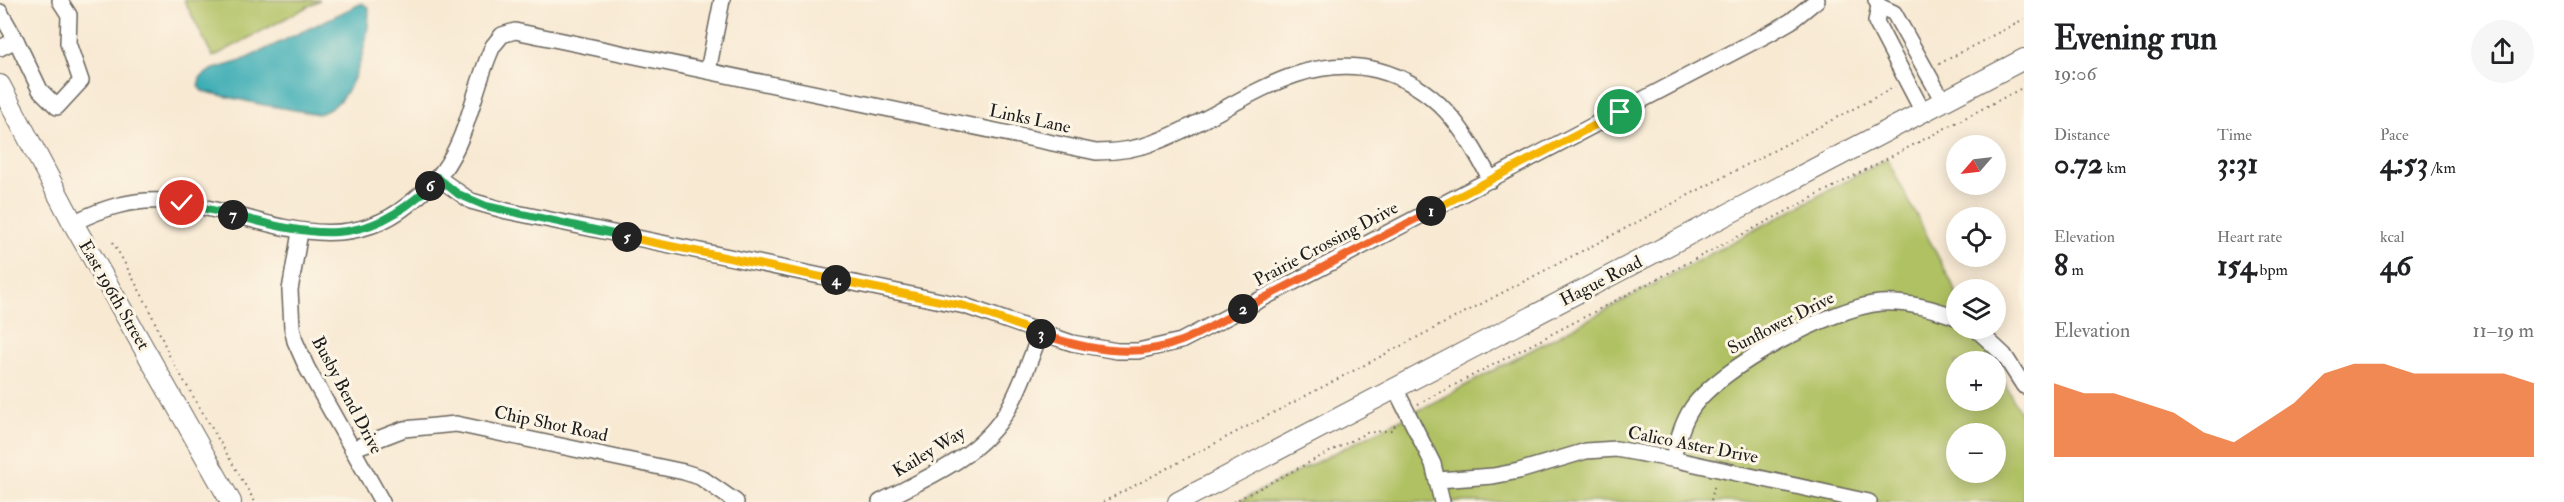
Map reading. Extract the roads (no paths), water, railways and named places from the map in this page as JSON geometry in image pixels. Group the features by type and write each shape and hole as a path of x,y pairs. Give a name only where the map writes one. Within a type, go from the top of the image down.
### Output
{"main road":[{"name":"Hague Road","path":"1178,502 2024,59"},
{"name":"East 196th Street","path":"0,85 73,223 231,502"}],"street":[{"path":"708,71 722,0"},
{"name":"Prairie Crossing Drive","path":"437,177 458,194 486,206 965,306 1072,343 1117,351 1138,351 1181,341 1772,32 1791,21 1817,0"},
{"path":"0,12 40,90 57,107 81,81 68,43 69,15 60,1"},
{"path":"1923,112 1876,22 1877,3 1894,13 1943,101"},
{"name":"Links Lane","path":"437,177 450,160 459,139 488,54 502,35 515,31 1096,152 1123,150 1157,142 1260,89 1301,72 1343,65 1361,67 1412,83 1432,97 1452,115 1491,180"},
{"path":"0,48 16,40"},
{"path":"73,223 116,205 162,201 210,208 300,232 333,233 373,225 403,209 437,177"},
{"name":"Busby Bend Drive","path":"300,232 290,290 291,327 304,361 382,502"},
{"name":"Sunflower Drive","path":"1673,459 1686,418 1713,384 1734,368 1801,332 1847,310 1882,303 1903,303 1946,313"},
{"name":"Kailey Way","path":"880,502 962,459 986,438 1007,411 1040,333"},
{"path":"1987,339 2004,355 2024,386"},
{"path":"1395,388 1432,464 1442,502"},
{"name":"Chip Shot Road","path":"352,449 404,429 437,424 456,424 684,472 700,477 736,502"},
{"name":"Calico Aster Drive","path":"1438,480 1493,476 1519,471 1569,455 1602,449 1636,451 1869,502"}],"water":[{"path":"362,3 369,8 363,54 350,85 342,98 331,108 318,114 202,91 198,86 200,78 211,70 241,61"}]}
